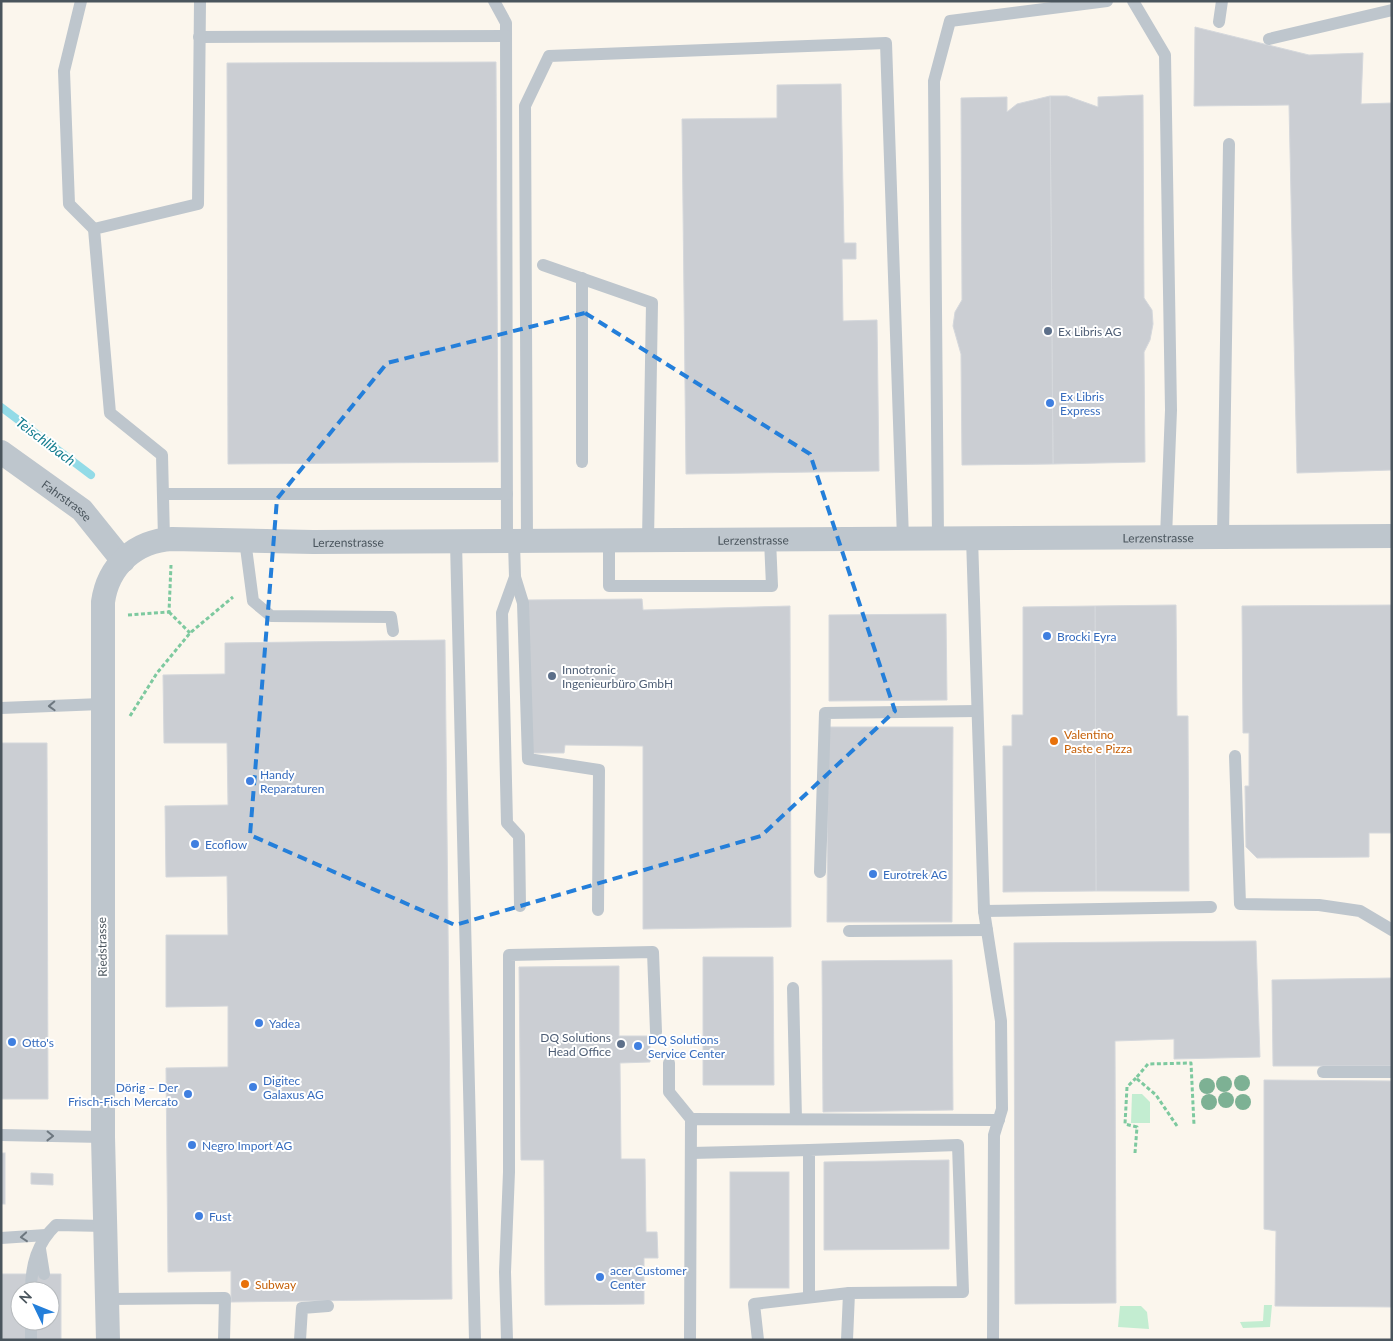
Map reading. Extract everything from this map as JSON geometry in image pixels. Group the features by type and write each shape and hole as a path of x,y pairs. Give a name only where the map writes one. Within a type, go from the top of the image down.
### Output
{"street":[{"name":"Fahrstrasse","path":"1,452 82,510 123,561"},
{"name":"Lerzenstrasse","path":"123,561 137,549 153,540 168,539 516,542 1392,536"},
{"name":"Riedstrasse","path":"108,1340 103,1137 102,615 105,585 112,572 123,561"}],"lane":[{"path":"81,1 64,71 69,204 94,230 110,413 162,455 163,494 168,539"},
{"path":"94,230 198,204 200,1"},
{"path":"494,1 506,23 507,494 516,542"},
{"path":"938,539 934,81 950,21 1107,1"},
{"path":"1133,1 1165,54 1171,410 1166,537"},
{"path":"1220,22 1222,1"},
{"path":"1269,39 1392,10"},
{"path":"200,37 506,36"},
{"path":"520,906 519,836 507,823 502,613 515,577 526,106 549,56 886,43 903,539"},
{"path":"1223,537 1229,144"},
{"path":"543,265 652,303 648,541"},
{"path":"582,278 582,462"},
{"path":"163,494 507,494"},
{"path":"972,538 984,911 1002,1022 1002,1109 994,1135 994,1340"},
{"path":"245,540 253,601 271,616 391,617 393,632"},
{"path":"609,541 609,586 772,586 770,540"},
{"path":"456,542 475,1340"},
{"path":"515,577 523,603 528,759 599,770 598,910"},
{"path":"1,708 101,715"},
{"path":"820,872 826,714 977,711"},
{"path":"1235,756 1240,904 1319,905 1360,911 1392,930"},
{"path":"984,911 1210,907"},
{"path":"849,931 987,930"},
{"path":"507,1340 505,1272 509,1172 509,955 653,952 656,1032"},
{"path":"793,988 796,1119"},
{"path":"670,1062 669,1092 691,1119 690,1340"},
{"path":"1323,1072 1392,1072"},
{"path":"691,1119 999,1120"},
{"path":"1,1136 103,1137"},
{"path":"691,1153 958,1146 963,1292 849,1293 754,1304 758,1340"},
{"path":"809,1150 809,1297"},
{"path":"31,1281 31,1274 43,1240 56,1225 105,1226"},
{"path":"1,1238 43,1240"},
{"path":"43,1240 44,1274"},
{"path":"847,1340 849,1293"},
{"path":"107,1299 225,1298 224,1340"},
{"path":"300,1340 302,1308 328,1306"}],"path":[{"path":"168,539 169,612 190,633"},
{"path":"101,715 124,725 157,673 190,633 250,584"},
{"path":"102,615 169,612"},
{"path":"1135,1153 1137,1127 1125,1124 1127,1087 1148,1064 1191,1061 1194,1125"},
{"path":"1136,1078 1156,1095 1177,1126"}],"highlighted area":[{"path":"585,313 810,454 895,711 761,836 455,925 250,835 277,499 387,363"}],"shaded area":[{"path":"1,1 1392,1 1392,1340 1,1340"}],"green space":[{"path":"1132,1094 1142,1094 1150,1102 1150,1123 1131,1123"},
{"path":"1264,1305 1272,1305 1270,1327 1243,1328 1240,1322 1263,1321"},
{"path":"1120,1306 1141,1306 1147,1312 1149,1329 1118,1327"}],"building":[{"path":"1195,27 1309,55 1363,53 1361,104 1392,103 1392,470 1297,473 1289,105 1194,106"},
{"path":"496,62 498,462 228,464 227,63"},
{"path":"841,84 844,243 856,243 856,259 842,259 843,321 877,320 879,471 686,474 682,119 777,118 777,85"},
{"path":"1143,95 1144,298 1152,310 1153,324 1150,340 1144,352 1145,462 1053,464 1050,96 1067,96 1098,107 1098,97"},
{"path":"1050,96 1053,464 962,465 961,354 953,326 955,312 962,300 961,98 1007,97 1007,112 1017,104"},
{"path":"642,599 643,610 790,606 791,927 643,929 643,746 565,745 564,753 528,753 526,600"},
{"path":"1176,605 1177,716 1188,716 1189,891 1096,891 1095,606"},
{"path":"1392,605 1392,833 1369,833 1369,857 1257,858 1246,847 1245,786 1249,786 1249,733 1243,733 1242,606"},
{"path":"1095,606 1096,891 1003,892 1003,746 1012,746 1012,715 1023,715 1023,607"},
{"path":"946,614 947,700 829,701 829,615"},
{"path":"445,640 452,1299 231,1302 231,1271 168,1272 166,1068 228,1067 228,1006 166,1007 166,935 228,935 227,876 166,877 165,806 228,805 227,743 164,743 163,675 225,674 225,643"},
{"path":"828,727 953,727 952,922 827,922"},
{"path":"1,743 47,743 48,1099 1,1099"},
{"path":"1256,941 1260,1057 1174,1059 1174,1039 1115,1041 1116,1303 1015,1304 1014,943"},
{"path":"703,957 773,957 774,1085 703,1085"},
{"path":"952,960 953,1110 823,1112 822,961"},
{"path":"619,966 619,1036 650,1036 650,1062 620,1063 621,1159 645,1159 646,1232 657,1232 658,1258 644,1258 644,1304 545,1305 544,1160 521,1160 519,967"},
{"path":"1392,978 1392,1066 1273,1066 1272,980"},
{"path":"1264,1080 1392,1081 1392,1307 1275,1306 1276,1231 1264,1229"},
{"path":"1,1153 5,1153 5,1204 1,1204"},
{"path":"949,1160 949,1249 824,1250 824,1162"},
{"path":"730,1172 789,1172 789,1288 730,1288"},
{"path":"31,1173 53,1174 53,1185 31,1184"},
{"path":"1,1274 61,1274 61,1340 1,1340"}],"waterway":[{"name":"Teischlibach","path":"1,407 91,475"}],"place":[{"name":"Ex Libris AG","path":"1048,331"},
{"name":"Ex Libris Express","path":"1050,403"},
{"name":"Brocki Eyra","path":"1047,636"},
{"name":"Innotronic Ingenieurbüro GmbH","path":"552,676"},
{"name":"Valentino Paste e Pizza","path":"1054,741"},
{"name":"Handy Reparaturen","path":"250,781"},
{"name":"Ecoflow","path":"195,844"},
{"name":"Eurotrek AG","path":"873,874"},
{"name":"Yadea","path":"259,1023"},
{"name":"Otto's","path":"12,1042"},
{"name":"DQ Solutions Head Office","path":"621,1044"},
{"name":"DQ Solutions Service Center","path":"638,1046"},
{"name":"Digitec Galaxus AG","path":"253,1087"},
{"name":"Dörig – Der Frisch-Fisch Mercato","path":"188,1094"},
{"name":"Negro Import AG","path":"192,1145"},
{"name":"Fust","path":"199,1216"},
{"name":"acer Customer Center","path":"600,1277"},
{"name":"Subway","path":"245,1284"}]}
